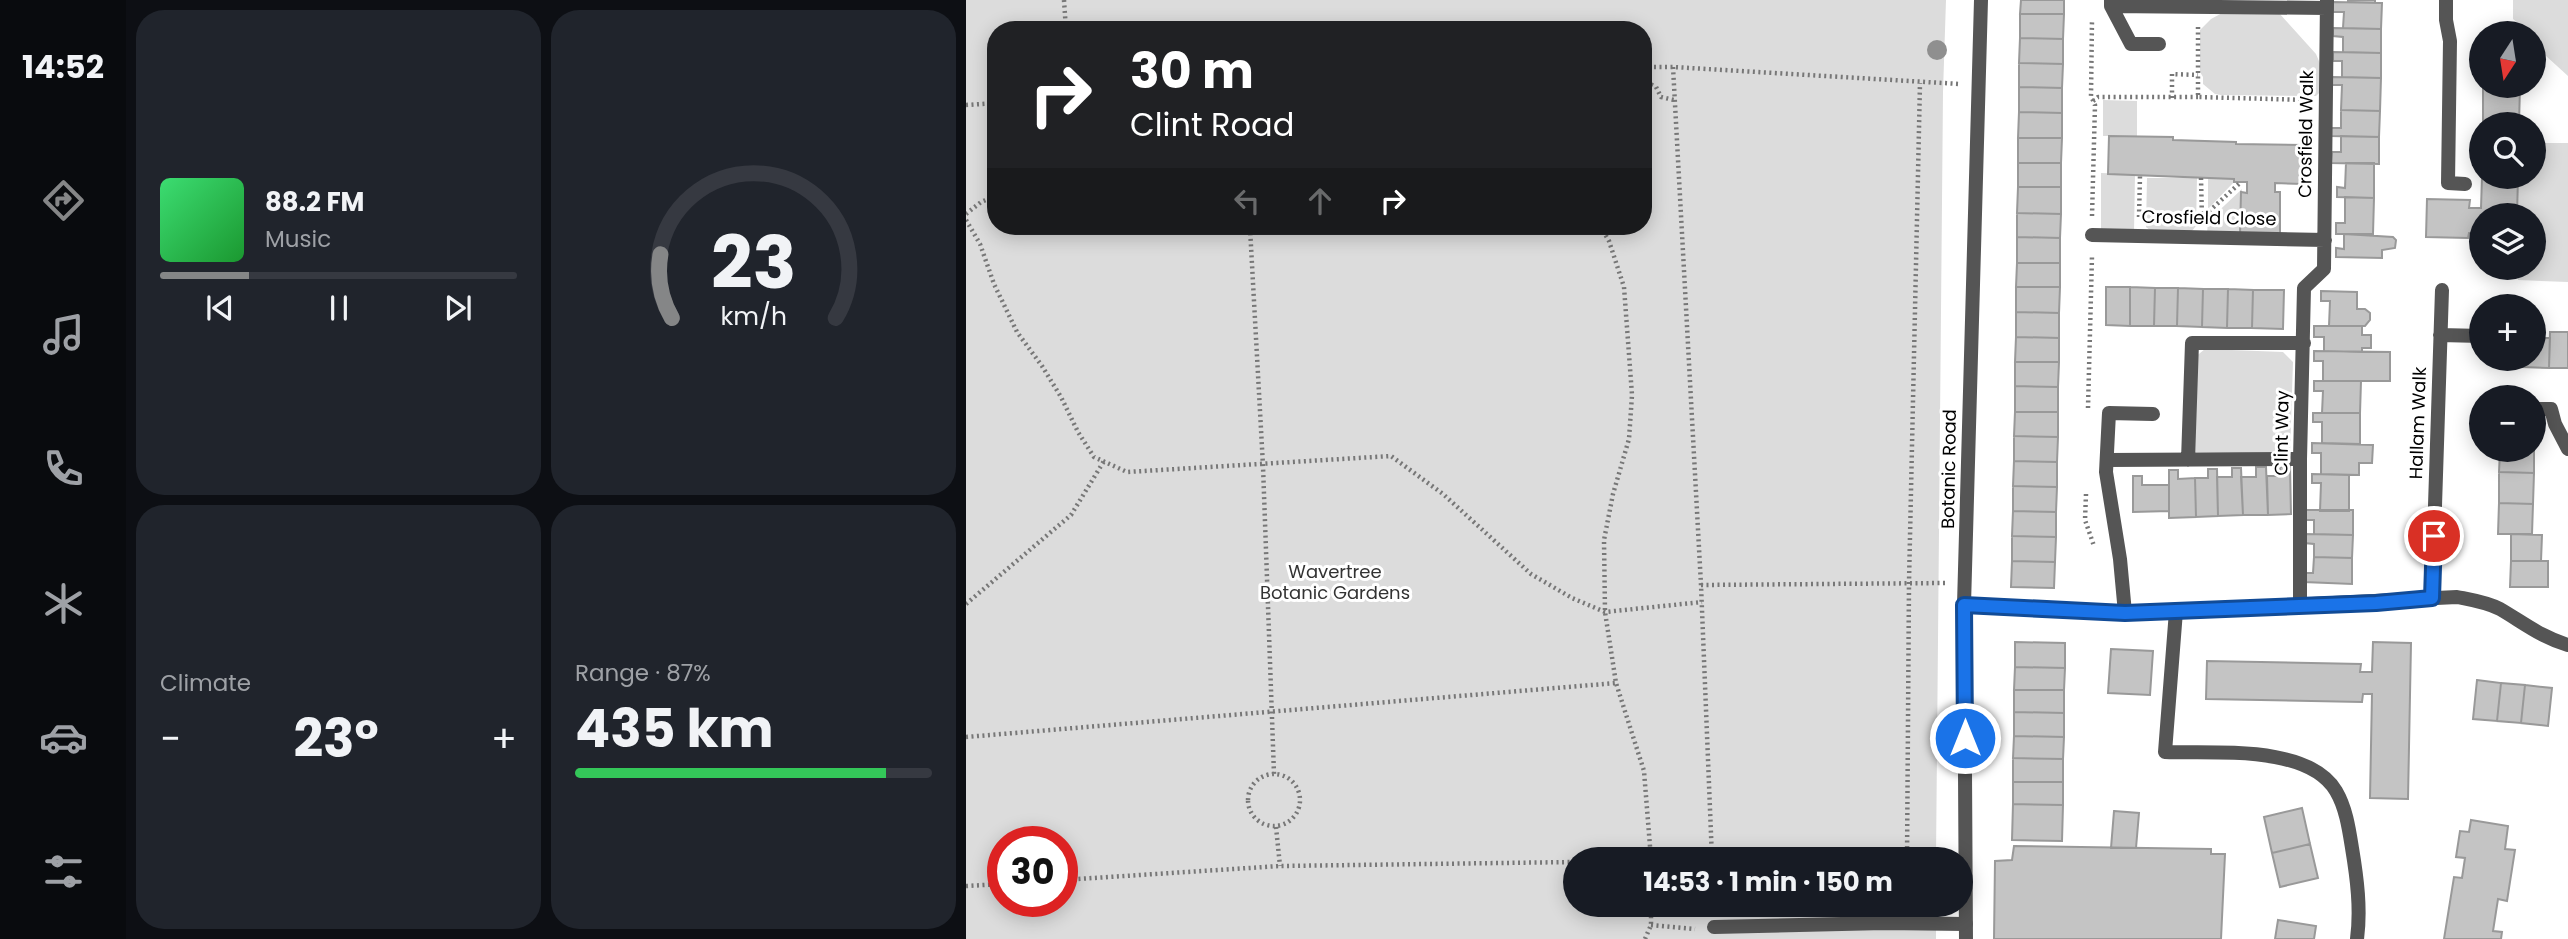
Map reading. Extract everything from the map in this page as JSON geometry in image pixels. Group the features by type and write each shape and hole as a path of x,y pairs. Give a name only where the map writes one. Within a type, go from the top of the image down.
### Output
{"street":[{"name":"Botanic Road","path":"1966,939 1964,605 1981,0"},
{"path":"2446,0 2445,20 2450,41 2448,183 2465,184"},
{"path":"2159,44 2132,44 2111,3 2199,6 2327,4"},
{"name":"Crosfield Walk","path":"2324,269 2327,4"},
{"name":"Crosfield Close","path":"2092,235 2325,240"},
{"name":"Clint Way","path":"2300,606 2304,288 2324,269"},
{"name":"Hallam Walk","path":"2432,598 2442,290"},
{"path":"2440,335 2469,336"},
{"path":"2188,460 2192,343 2304,343"},
{"path":"2546,409 2551,409 2555,424 2568,449"},
{"path":"2125,613 2120,559 2106,472 2109,413 2153,414"},
{"path":"2107,460 2300,459"},
{"path":"1964,605 2125,613 2457,597 2498,608 2542,637 2568,645"},
{"path":"2176,611 2165,752 2274,756 2303,764 2327,779 2343,806 2351,841 2358,895 2357,939"},
{"path":"1714,927 1966,924"}],"path":[{"path":"1064,0 1065,21"},
{"path":"2198,97 2199,6"},
{"path":"2088,411 2095,104 2091,96 2093,13"},
{"path":"1652,67 1978,85"},
{"path":"1673,67 1702,603 1712,847"},
{"path":"2172,98 2172,74 2198,75"},
{"path":"1907,847 1909,582 1920,83"},
{"path":"1652,85 1661,97 1674,100"},
{"path":"2093,101 2098,97 2326,100"},
{"path":"966,105 987,104"},
{"path":"2139,236 2140,176"},
{"path":"2195,238 2202,226 2201,178"},
{"path":"2202,218 2241,182"},
{"path":"966,214 987,200"},
{"path":"966,220 980,244 994,284 1017,332 1042,366 1094,457 1127,472 1264,466 1391,456 1443,494 1531,574 1572,598 1605,612 1702,603"},
{"path":"1250,235 1264,466 1274,774"},
{"path":"1605,235 1624,287 1632,395 1629,439 1613,494 1604,540 1605,612 1616,682 1644,771 1650,847"},
{"path":"966,604 1071,515 1104,461"},
{"path":"2086,493 2085,520 2099,560 2120,559"},
{"path":"1701,585 1909,582 1965,584"},
{"path":"966,737 1616,682"},
{"path":"1274,774 1291,780 1300,795 1300,807 1296,815 1290,822 1276,827 1259,821 1249,809 1248,800 1255,783 1262,777 1274,774"},
{"path":"1276,827 1280,866"},
{"path":"1078,879 1280,866 1563,862"},
{"path":"966,886 987,885"},
{"path":"1645,939 1651,925 1651,917"},
{"path":"1651,925 1687,929 1714,927"}],"green space":[{"name":"Wavertree Botanic Gardens","path":"966,0 1946,0 1936,847 1563,847 1563,917 1936,917 1936,939 966,939"},
{"path":"2513,0 2568,0 2568,76 2546,56 2546,21 2513,19"},
{"path":"2224,12 2279,13 2316,54 2321,66 2321,91 2316,96 2215,94 2203,84 2200,72 2200,30 2211,19"},
{"path":"2103,100 2137,101 2137,136 2103,136"},
{"path":"2546,143 2568,143 2568,282 2518,280 2546,280 2546,203 2517,203 2518,189 2546,189"},
{"path":"2101,173 2135,174 2134,232 2101,232"},
{"path":"2147,178 2197,178 2196,226 2191,232 2152,232 2146,227"},
{"path":"2208,178 2234,179 2234,182 2208,209"},
{"path":"2242,189 2240,235 2207,234 2208,221"},
{"path":"2205,349 2283,352 2293,362 2290,454 2193,452 2194,358"}],"building":[{"path":"2021,0 2064,0 2064,14 2020,14"},
{"path":"2375,0 2375,3 2348,2"},
{"path":"2333,2 2382,3 2381,29 2343,28 2344,12 2333,12"},
{"path":"2020,14 2064,14 2063,39 2020,38"},
{"path":"2333,28 2381,29 2381,53 2343,52 2343,37 2333,36"},
{"path":"2020,38 2063,39 2063,64 2019,63"},
{"path":"2333,52 2381,53 2381,78 2342,77 2342,61 2333,61"},
{"path":"2019,63 2063,64 2062,88 2019,87"},
{"path":"2332,77 2381,78 2380,111 2341,110 2342,85 2332,85"},
{"path":"2019,87 2062,88 2062,113 2019,112"},
{"path":"2483,98 2520,98 2519,112 2483,112"},
{"path":"2341,110 2380,111 2379,137 2331,136 2331,128 2341,128"},
{"path":"2019,112 2062,113 2062,138 2018,138"},
{"path":"2109,136 2173,137 2173,140 2236,144 2303,145 2302,184 2275,183 2275,192 2280,192 2280,235 2240,235 2241,192 2247,193 2247,182 2234,182 2234,179 2108,174"},
{"path":"2341,136 2379,137 2379,164 2331,163 2332,152 2341,152"},
{"path":"2018,138 2062,138 2061,163 2018,163"},
{"path":"2018,163 2061,163 2061,187 2018,187"},
{"path":"2346,163 2374,163 2374,198 2337,197 2337,187 2345,188"},
{"path":"2018,187 2061,187 2061,214 2017,213"},
{"path":"2482,189 2518,189 2517,203 2481,203"},
{"path":"2345,197 2374,198 2373,234 2336,234 2336,223 2345,223"},
{"path":"2427,199 2470,200 2468,238 2426,237"},
{"path":"2017,213 2061,214 2060,238 2017,237"},
{"path":"2344,234 2393,237 2396,240 2395,248 2382,250 2382,258 2336,257 2336,248 2344,249"},
{"path":"2017,237 2060,238 2060,263 2017,263"},
{"path":"2017,263 2060,263 2060,287 2016,287"},
{"path":"2016,287 2060,287 2059,313 2016,312"},
{"path":"2106,287 2130,287 2130,326 2106,325"},
{"path":"2130,287 2155,288 2154,326 2130,326"},
{"path":"2155,288 2178,288 2177,326 2154,326"},
{"path":"2178,288 2203,289 2202,327 2177,326"},
{"path":"2203,289 2228,289 2227,328 2202,327"},
{"path":"2228,289 2253,290 2252,328 2227,328"},
{"path":"2253,290 2284,290 2283,329 2252,328"},
{"path":"2321,291 2357,292 2357,309 2365,309 2370,313 2370,320 2365,326 2329,326 2330,301 2321,301"},
{"path":"2016,312 2059,313 2059,338 2016,337"},
{"path":"2314,326 2362,326 2362,335 2371,335 2371,348 2362,348 2362,352 2324,351 2324,337 2314,337"},
{"path":"2550,332 2568,332 2568,368 2549,368"},
{"path":"2016,337 2059,338 2059,362 2015,362"},
{"path":"2546,338 2550,338 2549,368 2546,368"},
{"path":"2314,351 2390,352 2390,381 2323,381 2323,361 2314,361"},
{"path":"2015,362 2059,362 2058,387 2015,386"},
{"path":"2314,381 2361,381 2360,413 2322,413 2323,391 2314,391"},
{"path":"2015,386 2058,387 2058,412 2015,412"},
{"path":"2015,412 2058,412 2058,437 2014,436"},
{"path":"2313,413 2360,413 2360,444 2322,443 2322,422 2313,422"},
{"path":"2014,436 2058,437 2057,462 2014,461"},
{"path":"2312,443 2373,445 2372,463 2359,463 2359,475 2321,474 2321,453 2312,453"},
{"path":"2014,461 2057,462 2057,487 2013,486"},
{"path":"2499,462 2534,462 2534,473 2499,472"},
{"path":"2290,466 2291,514 2268,515 2267,476 2281,476 2280,467"},
{"path":"2256,467 2266,467 2268,515 2243,515 2241,477 2256,477"},
{"path":"2232,468 2241,468 2243,515 2218,516 2217,477 2232,477"},
{"path":"2208,469 2217,469 2218,516 2196,517 2195,478 2208,478"},
{"path":"2169,470 2178,470 2178,479 2195,478 2196,517 2169,518"},
{"path":"2499,472 2534,473 2533,504 2499,503"},
{"path":"2312,474 2349,475 2349,511 2320,511 2321,483 2312,483"},
{"path":"2133,476 2142,476 2142,485 2169,485 2169,511 2133,512"},
{"path":"2013,486 2057,487 2056,512 2013,511"},
{"path":"2499,503 2533,504 2532,534 2498,534"},
{"path":"2306,510 2353,510 2353,535 2314,534 2314,520 2305,520"},
{"path":"2013,511 2056,512 2056,537 2012,536"},
{"path":"2304,534 2353,535 2352,558 2314,557 2314,544 2304,543"},
{"path":"2511,534 2542,535 2541,561 2511,561"},
{"path":"2012,536 2056,537 2055,562 2012,561"},
{"path":"2314,557 2352,558 2352,584 2304,582 2305,573 2313,573"},
{"path":"2012,561 2055,562 2054,588 2011,587"},
{"path":"2511,561 2548,561 2548,587 2510,587"},
{"path":"2015,642 2065,643 2065,668 2015,667"},
{"path":"2373,642 2411,643 2408,799 2370,798 2372,694 2363,694 2362,702 2206,699 2207,661 2361,664 2360,672 2372,672"},
{"path":"2111,649 2153,651 2150,695 2108,693"},
{"path":"2015,667 2065,668 2064,690 2014,690"},
{"path":"2477,680 2501,683 2497,721 2473,719"},
{"path":"2501,683 2525,685 2521,723 2497,721"},
{"path":"2525,685 2552,688 2548,726 2521,723"},
{"path":"2014,690 2064,690 2064,713 2014,712"},
{"path":"2014,712 2064,713 2064,737 2014,736"},
{"path":"2014,736 2064,737 2063,759 2013,758"},
{"path":"2013,758 2063,759 2063,782 2013,782"},
{"path":"2013,782 2063,782 2063,805 2013,804"},
{"path":"2013,804 2063,805 2062,841 2012,840"},
{"path":"2302,808 2310,844 2272,853 2264,817"},
{"path":"2114,811 2139,813 2136,848 2111,848"},
{"path":"2471,820 2508,826 2505,849 2515,850 2507,901 2498,899 2493,931 2502,932 2501,939 2444,939 2454,877 2462,878 2465,858 2456,857 2460,831 2469,832"},
{"path":"2310,844 2318,878 2280,887 2272,853"},
{"path":"2014,846 2211,849 2211,854 2225,854 2221,939 1994,939 1995,861 2012,860"},
{"path":"2278,920 2316,926 2314,939 2275,939"}],"route":[{"path":"1965,738 1964,605 2125,613 2376,603 2432,598 2434,536"}]}
